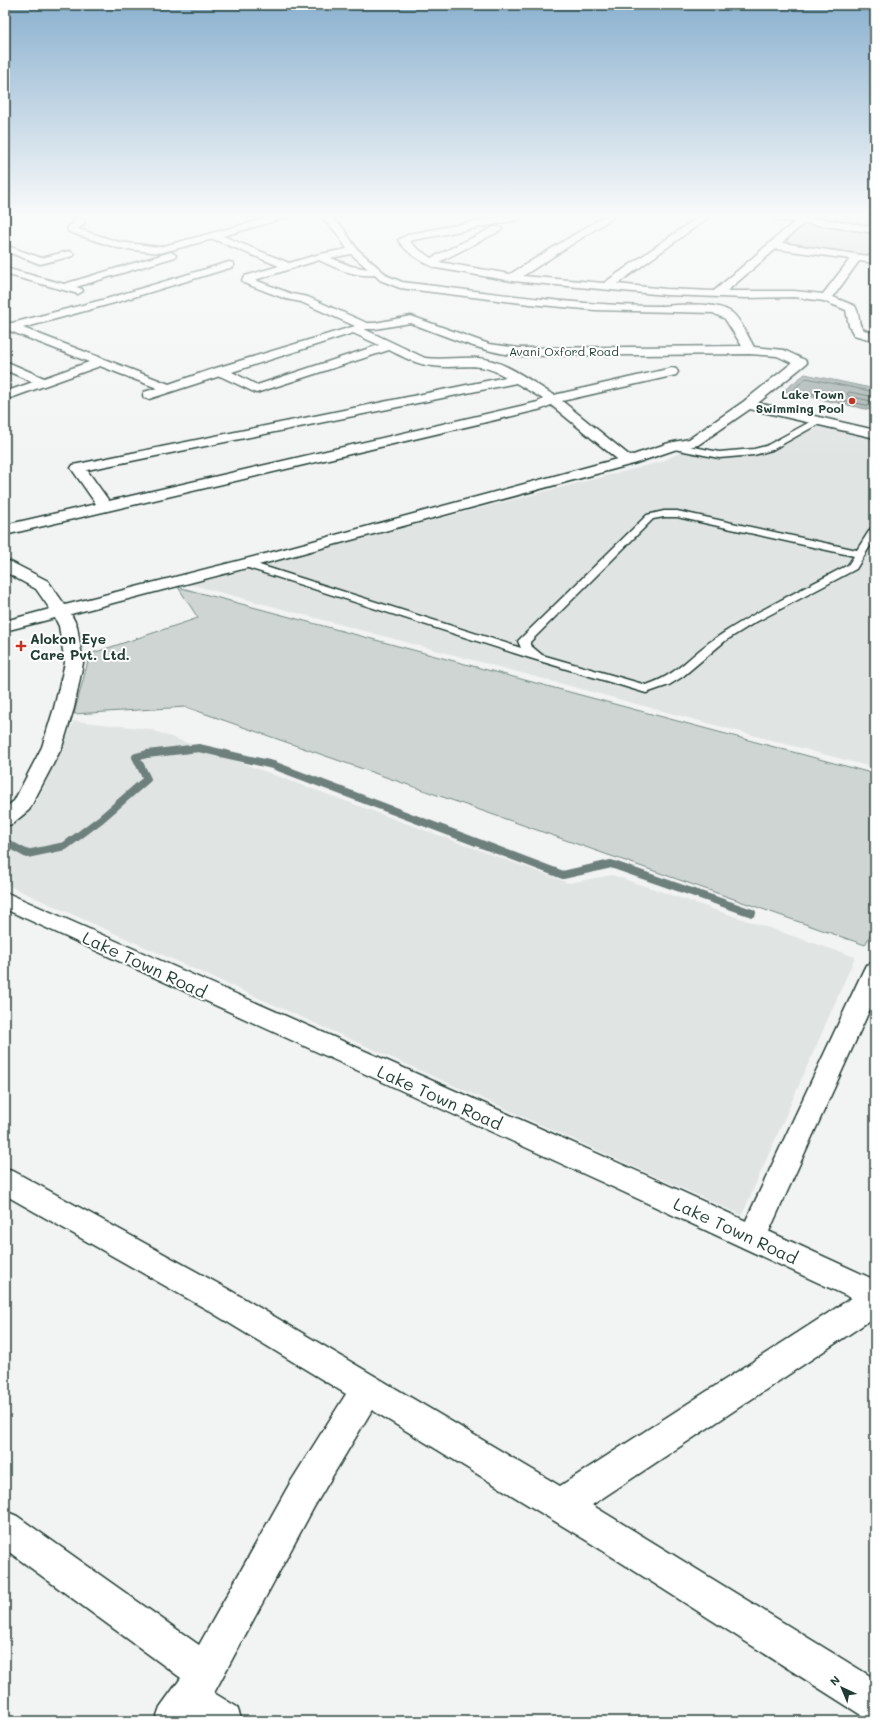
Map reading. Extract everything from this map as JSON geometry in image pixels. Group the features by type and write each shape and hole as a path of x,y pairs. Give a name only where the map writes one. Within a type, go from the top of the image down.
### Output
{"street":[{"path":"99,298 110,301"},
{"path":"8,326 121,298"},
{"name":"Avani Oxford Road","path":"294,298 304,299 369,327 411,319 486,347 500,350 519,352 750,350 780,353 801,363 748,405"},
{"path":"500,298 630,309 703,310 720,312 728,315 750,350"},
{"path":"822,298 851,308 856,330 861,335 875,337"},
{"path":"8,326 167,388"},
{"path":"148,395 354,329 422,361 435,363 487,363 498,367 552,399 628,461"},
{"path":"220,371 256,389 390,346"},
{"path":"5,396 100,362"},
{"path":"5,365 44,382"},
{"path":"5,530 542,405 552,399 672,372"},
{"path":"105,507 78,468 516,379"},
{"path":"5,626 246,564 628,461 674,446 693,442 748,405 875,434"},
{"path":"5,565 42,585 61,612 68,626 74,663 64,708 52,747 22,805 5,819"},
{"name":"Lake Town Road","path":"5,900 875,1295"},
{"path":"752,1238 875,971"},
{"path":"5,1181 217,1299 561,1506 875,1701"},
{"path":"561,1506 875,1300"},
{"path":"190,1697 302,1495 367,1389"},
{"path":"5,1528 190,1697 222,1721"}],"lane":[{"path":"674,446 719,456 754,452 769,448 817,421"},
{"path":"538,657 525,646 524,641 650,517 664,514 677,514 860,554"},
{"path":"246,564 538,657 646,689 665,683 678,675 721,639 750,620 852,567 875,530"}],"shaded area":[{"path":"817,424 875,438 875,768 186,583 661,462 685,450 722,458 778,448"},
{"path":"178,587 875,774 875,925 865,945 186,707 74,714 90,654 198,618"},
{"path":"74,721 149,729 569,883 612,875 855,957 742,1215 5,884 5,830 35,806"}],"water":[{"name":"Lake Town Swimming Pool","path":"805,374 875,389 875,411 783,391"}],"waterway":[{"path":"5,842 27,854 65,846 101,819 147,779 136,757 147,754 199,748 273,765 563,875 611,864 752,913"}],"place":[{"name":"Lake Town Swimming Pool","path":"852,401"},
{"name":"Alokon Eye Care Pvt. Ltd.","path":"21,646"}]}
